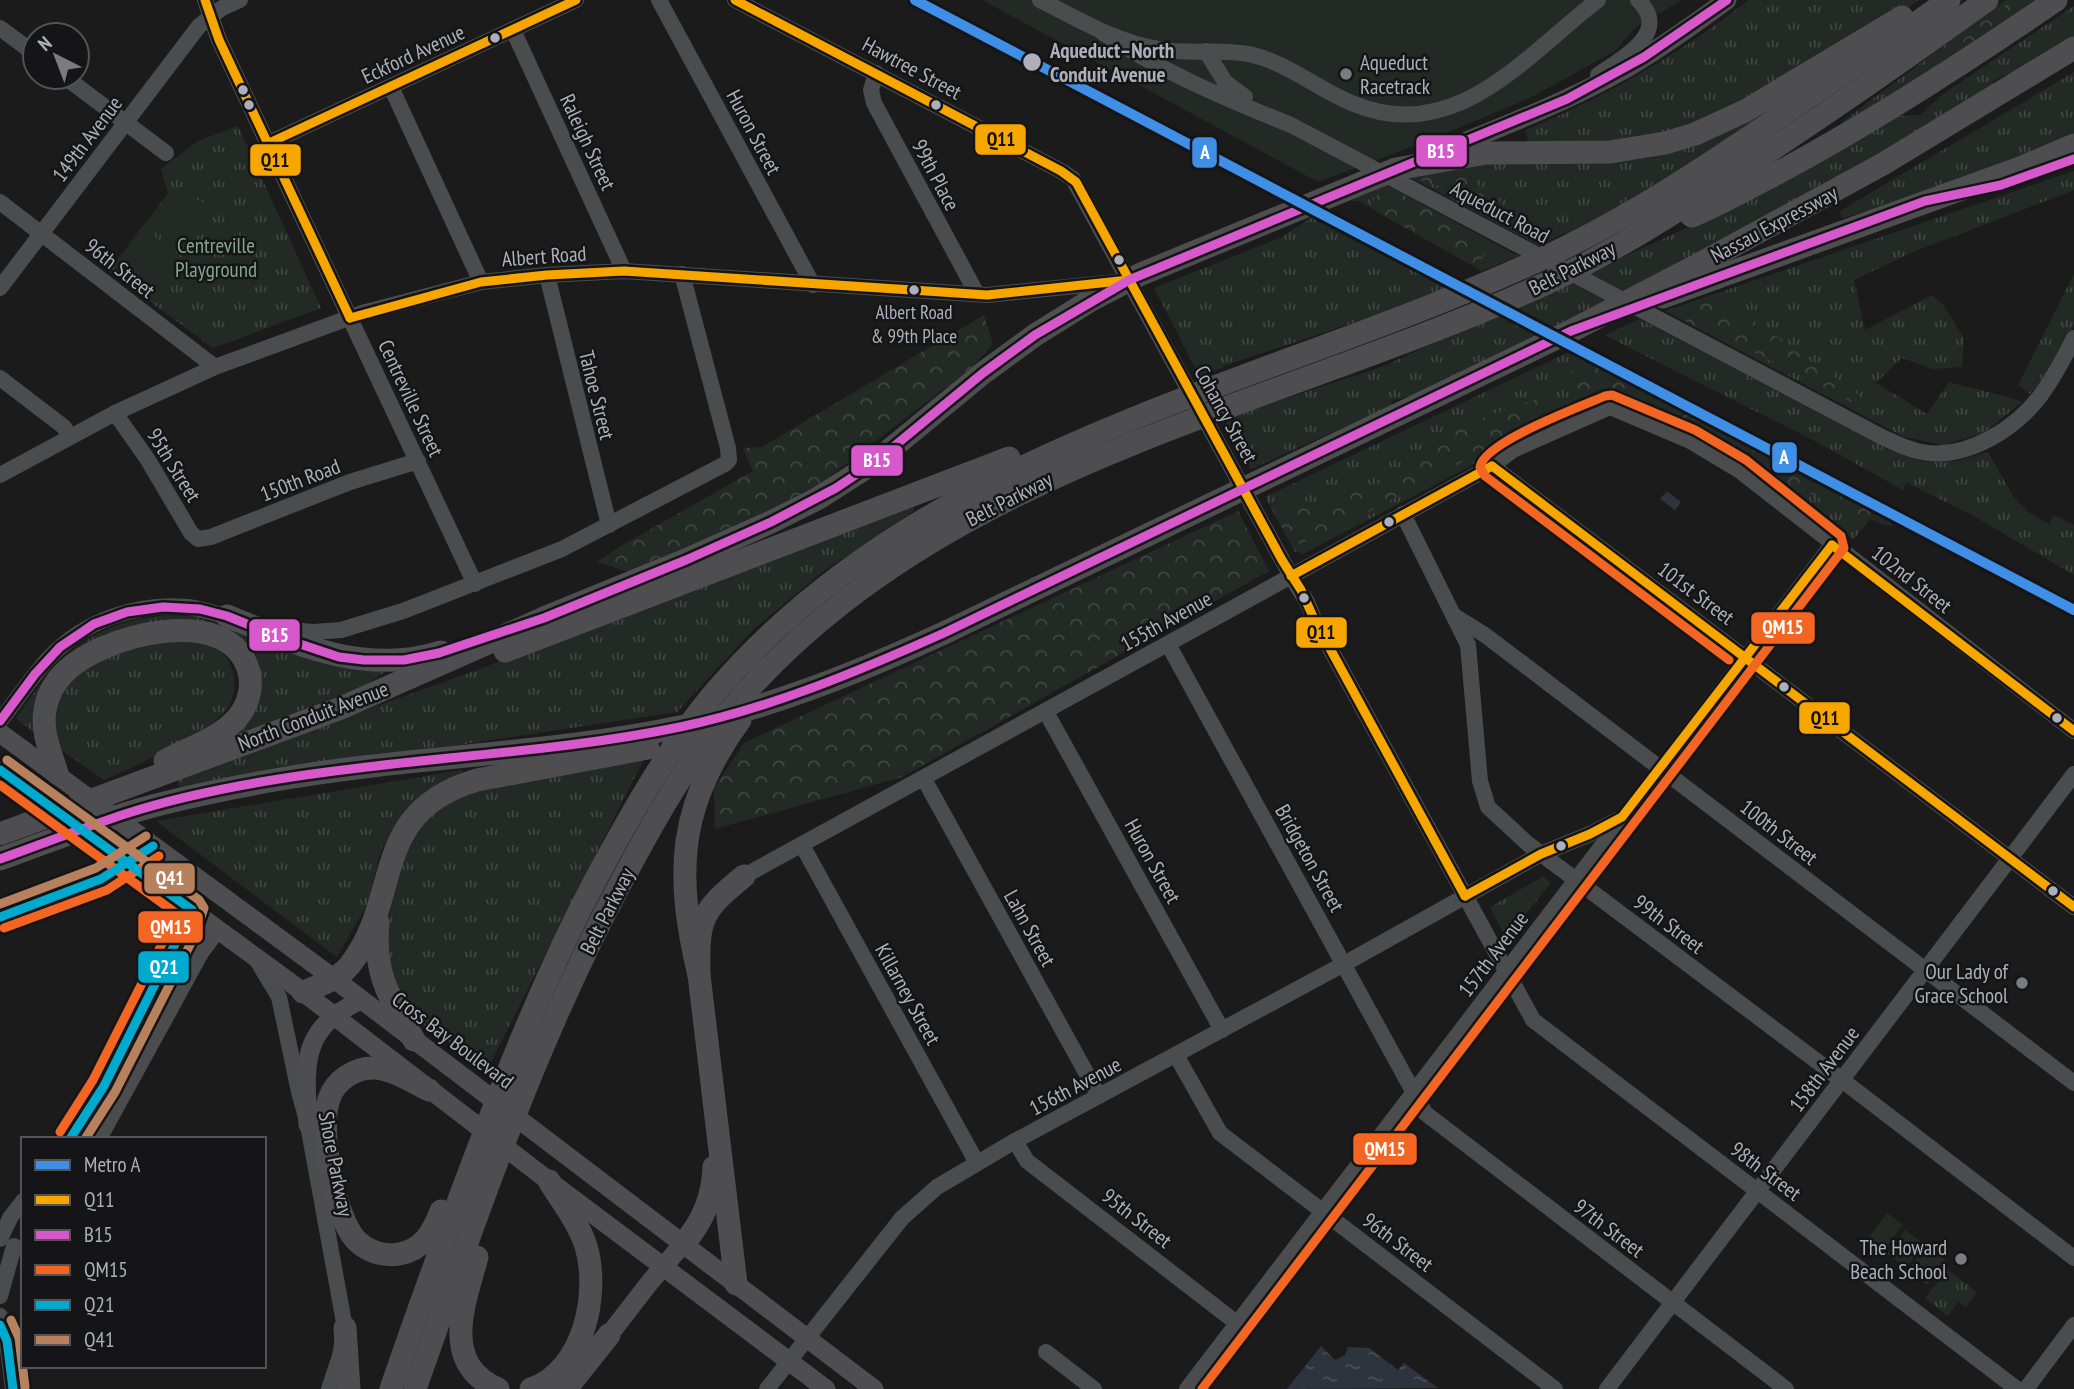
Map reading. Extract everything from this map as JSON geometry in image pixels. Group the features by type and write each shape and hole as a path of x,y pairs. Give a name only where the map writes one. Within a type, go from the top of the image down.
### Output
{"highway":[{"path":"1399,177 1486,153 1610,152 1665,143 1695,134 1745,111 1932,0"},
{"name":"Belt Parkway","path":"391,1389 505,1075 571,928 625,827 680,737 729,677 803,605 885,542 994,480 1109,427 1409,315 1482,286 1566,247 1714,161 1867,59 1949,0"},
{"name":"Belt Parkway","path":"415,1389 521,1101 561,1005 605,913 665,803 711,734 765,673 825,616 891,567 961,524 1036,485 1114,450 1433,331 1541,285 1608,251 1753,162 1895,67 1987,0"},
{"path":"1608,251 1701,212 1852,132 1954,70 2056,0"},
{"name":"Nassau Expressway","path":"0,859 123,815 239,786 318,772 555,746 645,741 769,709 944,633 1571,331 1835,191 2074,48"},
{"path":"1571,331 2020,168 2074,145"},
{"path":"1925,201 2001,185 2074,159"},
{"name":"North Conduit Avenue","path":"0,834 341,708 544,618 736,539 817,499 875,462 983,373 1035,335 1129,280 1399,177"},
{"path":"341,708 419,684 1006,459 1109,427"},
{"path":"699,975 691,942 684,874 686,839 696,800 718,755 744,716 787,667 833,625 961,524"},
{"path":"227,616 328,654 352,659 378,660 428,656 544,618"},
{"path":"62,777 45,732 45,710 57,680 74,663 111,644 160,632 202,632 217,635 234,646 246,663 250,677 248,700 240,715 224,729 104,795"},
{"path":"303,992 333,978 349,966 358,953 381,897 391,860 405,832 426,807 446,793 477,780 645,741"},
{"path":"684,874 692,884 704,889 744,876"},
{"path":"736,1284 699,975 698,936 704,916 716,900 744,876"},
{"path":"381,897 376,949 379,969 384,988 414,1040"},
{"path":"434,1094 389,1071 370,1068 354,1072 343,1079 329,1098 326,1137 340,1208 353,1236 375,1252 388,1255 403,1253 416,1248 431,1233 458,1169 505,1075"},
{"path":"498,1389 483,1381 468,1365 461,1350 461,1335 472,1273 494,1205 521,1101"},
{"path":"683,1244 700,1223 711,1194 715,1115"},
{"path":"531,1389 550,1379 569,1357 583,1329 591,1292 588,1257 582,1235 547,1180"},
{"path":"345,1328 349,1389"},
{"path":"566,1389 609,1335"}],"main road":[{"name":"North Conduit Avenue","path":"1399,177 1567,99 1644,57 1727,0"},
{"name":"Cross Bay Boulevard","path":"0,733 333,978 874,1389"},
{"path":"0,770 253,954 547,1180 826,1389"},
{"path":"308,1125 306,1077 308,1057 316,1036 334,1015 361,1000"},
{"path":"609,1335 683,1244"}],"street":[{"name":"Centreville Street","path":"205,0 219,40 267,144 475,584"},
{"name":"149th Avenue","path":"0,288 199,26 222,8 240,0"},
{"name":"Eckford Avenue","path":"267,144 576,0"},
{"name":"Huron Street","path":"659,0 813,285"},
{"name":"Hawtree Street","path":"736,0 1068,175"},
{"name":"Aqueduct Road","path":"1040,0 1102,32 1158,66 1292,125 1363,163 1399,177 1459,214 1894,443 1914,450 1939,453 1967,448 1987,439 2024,415 2049,384 2074,338"},
{"name":"Aqueduct Road","path":"1102,32 1158,50 1230,51 1264,59 1374,111 1420,114 1453,106 1485,91 1598,0"},
{"path":"1567,99 1644,40 1649,20 1646,9 1638,0"},
{"path":"0,27 21,43"},
{"name":"Raleigh Street","path":"513,30 624,271"},
{"path":"1206,51 1228,86 1292,125"},
{"name":"99th Place","path":"876,73 871,90 874,104 977,295"},
{"path":"391,87 481,282"},
{"path":"84,91 166,153"},
{"name":"Cohancy Street","path":"1068,175 1079,187 1251,504 1301,590 1315,621 1507,972"},
{"name":"96th Street","path":"0,202 215,368"},
{"name":"Albert Road","path":"0,475 115,413 215,368 362,313 481,282 624,271 977,295 1023,293 1129,280"},
{"path":"0,721 52,654 94,624 116,615 150,607 188,607 282,630 341,630 385,617 562,549 721,467 729,460 728,448 682,274"},
{"name":"Tahoe Street","path":"547,275 609,525"},
{"path":"0,379 64,428 70,437"},
{"name":"155th Avenue","path":"744,876 1492,466 1513,450 1610,407"},
{"name":"102nd Street","path":"1610,407 1690,441 1740,471 2074,731"},
{"name":"95th Street","path":"115,413 148,460 191,533 198,539"},
{"name":"150th Road","path":"198,539 212,537 350,482 418,461"},
{"name":"101st Street","path":"1492,466 2074,907"},
{"name":"99th Street","path":"1403,514 1468,645 1480,781 1488,807 1510,830 1541,854 2074,1258"},
{"name":"157th Avenue","path":"1187,1389 1832,545"},
{"name":"100th Street","path":"1456,617 1485,635 1662,768 2074,1083"},
{"name":"Bridgeton Street","path":"1168,643 1415,1093"},
{"name":"Huron Street","path":"1046,712 1222,1030"},
{"name":"158th Avenue","path":"1607,1389 2074,774"},
{"name":"Lahn Street","path":"924,779 1099,1096"},
{"path":"1465,896 1541,854 1590,834 1622,817"},
{"path":"0,917 101,879 154,845"},
{"name":"Killarney Street","path":"802,845 977,1163"},
{"name":"156th Avenue","path":"767,1389 907,1213 937,1187 1465,896"},
{"path":"71,1137 104,1086 184,929 191,910"},
{"path":"100,1137 201,953 218,930"},
{"name":"Shore Parkway","path":"253,954 279,997 308,1125 345,1328 340,1356 329,1389"},
{"name":"98th Street","path":"1507,972 1533,1020 2017,1389"},
{"name":"96th Street","path":"1176,1055 1220,1133 1555,1389"},
{"name":"97th Street","path":"1415,1093 1425,1113 1786,1389"},
{"name":"95th Street","path":"1015,1142 1027,1161 1238,1324"},
{"path":"0,1296 12,1240 5,1222 21,1203"},
{"path":"0,1262 12,1240"},
{"path":"1,1322 7,1341 13,1387"},
{"path":"2025,1389 2074,1325"},
{"path":"580,1389 608,1352 609,1335"},
{"path":"1046,1352 1094,1389"},
{"path":"0,1372 13,1387"}],"green space":[{"name":"Aqueduct Racetrack","path":"982,0 1682,0 1636,27 1615,51 1530,98 1318,182"},
{"path":"1749,0 1920,0 1790,79 1671,137 1529,147 1526,130 1585,103 1642,72"},
{"path":"2005,0 2046,0 1846,127 1843,121"},
{"path":"2013,0 2046,0 1969,47 1962,41 1982,22"},
{"path":"2074,6 2074,37 2021,69 1992,81 1995,87 1955,112 1681,266 1418,394 1391,401 1393,405 1251,469 1224,419 1384,366 1704,220 1896,116 1920,115 1943,94"},
{"path":"2074,72 2074,133 2066,135 2068,142 1894,205 1842,218 1840,211"},
{"path":"1754,112 1765,113 1701,157 1572,234 1565,233 1539,246 1410,177 1457,163 1566,158"},
{"name":"Centreville Playground","path":"238,126 321,308 213,348 109,271 168,193 161,169 198,141"},
{"path":"1425,171 1468,178 1498,199 1506,210 1503,218 1442,187 1410,177"},
{"path":"2074,171 2074,190 1913,252 1854,280 1865,330 1932,295 1944,306 1964,338 1962,367 1933,369 1902,358 1876,383 1927,414 1949,382 2022,402 1985,432 1944,445 1904,437 1665,311"},
{"path":"1386,185 1518,256 1482,271 1358,201 1351,201"},
{"path":"1393,189 1481,236 1485,251 1478,268 1375,211 1374,198"},
{"path":"176,197 202,201 209,217 203,230 188,246 174,244 153,229 153,219"},
{"path":"1314,216 1452,287 1404,306 1235,362 1200,377 1154,288 1280,238"},
{"path":"142,227 179,255 167,269 131,242"},
{"path":"131,244 164,270 148,290 115,265"},
{"path":"2074,274 2074,324 2055,361 2030,394 2018,385"},
{"path":"1701,300 1732,309 1761,325 1855,391 1860,396 1859,406 1779,364 1687,323 1678,307"},
{"path":"984,315 993,344 970,369 805,495 632,573 597,562 753,471 743,448 762,447"},
{"path":"1640,319 1887,449 1926,462 1957,461 1988,452 2013,496 2027,511 2049,524 2054,515 2074,525 2074,575 1972,515 1907,483 1903,490 1811,439 1604,335"},
{"path":"1571,351 1878,510 1853,540 1805,503 1787,496 1784,498 1697,439 1610,398 1591,403 1301,555 1299,551 1295,552 1265,497"},
{"path":"1589,361 1878,510 1894,526 1882,524 1820,498 1615,395 1604,392 1582,394 1570,384 1571,371"},
{"path":"1547,395 1559,399 1554,413 1315,538 1292,546 1270,506 1291,500 1327,503 1393,477 1440,445 1463,425"},
{"path":"910,503 915,510 824,571 754,629 677,712 179,787 177,778 477,670"},
{"path":"1238,511 1269,571 902,777 715,829 714,788 744,743"},
{"path":"166,615 193,616 342,663 388,670 361,688 230,737 257,687 208,625 67,660 41,739 16,718 49,674 74,649 105,630 128,621"},
{"path":"196,640 222,653 232,670 232,699 217,719 169,749 104,780 61,750 53,717 63,684 82,664 131,644"},
{"path":"644,759 488,1068 419,1022 396,993 387,966 386,908 399,857 427,819 461,794"},
{"path":"462,770 465,777 395,829 381,850 368,903 337,957 156,821"},
{"path":"1544,876 1551,883 1506,938 1490,907"},
{"path":"1887,1213 1903,1225 1883,1251 1868,1239"},
{"path":"1905,1230 1924,1244 1906,1268 1887,1254"},
{"path":"1926,1246 1946,1260 1927,1285 1908,1270"},
{"path":"1947,1269 1977,1292 1966,1307 1958,1302 1948,1316 1925,1298"}],"water":[{"path":"1667,491 1681,502 1675,510 1660,499"},
{"path":"1321,1346 1335,1360 1345,1355 1348,1347 1369,1348 1398,1370 1404,1363 1438,1388 1287,1389"}],"metro line":[{"name":"A","path":"915,0 2074,610"}],"transit line":[{"name":"Q11","path":"205,0 219,40 350,318"},
{"name":"Q11","path":"267,144 576,0"},
{"name":"Q11","path":"735,0 1061,171 1076,182 1282,560 1301,590 1315,621 1465,896"},
{"name":"B15","path":"0,721 35,674 60,647 94,624 127,612 163,607 200,609 227,616 339,657 404,660 439,653 544,618 686,560 771,522 836,488 875,462 983,373 1035,335 1129,280 1567,99 1644,57 1727,0"},
{"name":"B15","path":"0,859 125,814 225,789 371,766 548,748 636,735 714,719 781,699 944,633 1571,331 1925,201 2001,185 2074,159"},
{"name":"Q11","path":"350,318 481,282 624,271 987,295 1129,280"},
{"name":"QM15","path":"1202,1389 1844,548 1841,536 1746,460 1695,430 1612,395 1535,426 1485,457 1480,467 1485,476 1729,660"},
{"name":"Q11","path":"1492,466 2074,907"},
{"name":"Q11","path":"1291,576 1492,466"},
{"name":"Q11","path":"1832,545 2074,731"},
{"name":"Q11","path":"1465,896 1541,854 1590,834 1622,817 1832,545"},
{"name":"Q41","path":"7,760 199,900 204,908 195,935 115,1092 86,1137"},
{"name":"Q21","path":"0,770 192,910 104,1086 71,1137"},
{"name":"QM15","path":"0,785 177,914 93,1080 60,1132"},
{"name":"Q41","path":"0,904 96,868 146,836"},
{"name":"Q21","path":"0,917 101,879 153,846"},
{"name":"QM15","path":"4,928 107,890 159,856"},
{"name":"Q41","path":"11,1320 19,1338 21,1354"},
{"name":"Q21","path":"0,1325 7,1341 13,1389"},
{"name":"Q41","path":"23,1368 25,1387"}],"place":[{"name":"Aqueduct–North Conduit Avenue","path":"1032,62"},
{"name":"Aqueduct Racetrack","path":"1346,74"},
{"name":"Albert Road & 99th Place","path":"914,290"},
{"name":"Our Lady of Grace School","path":"2022,983"},
{"name":"The Howard Beach School","path":"1961,1259"}]}
